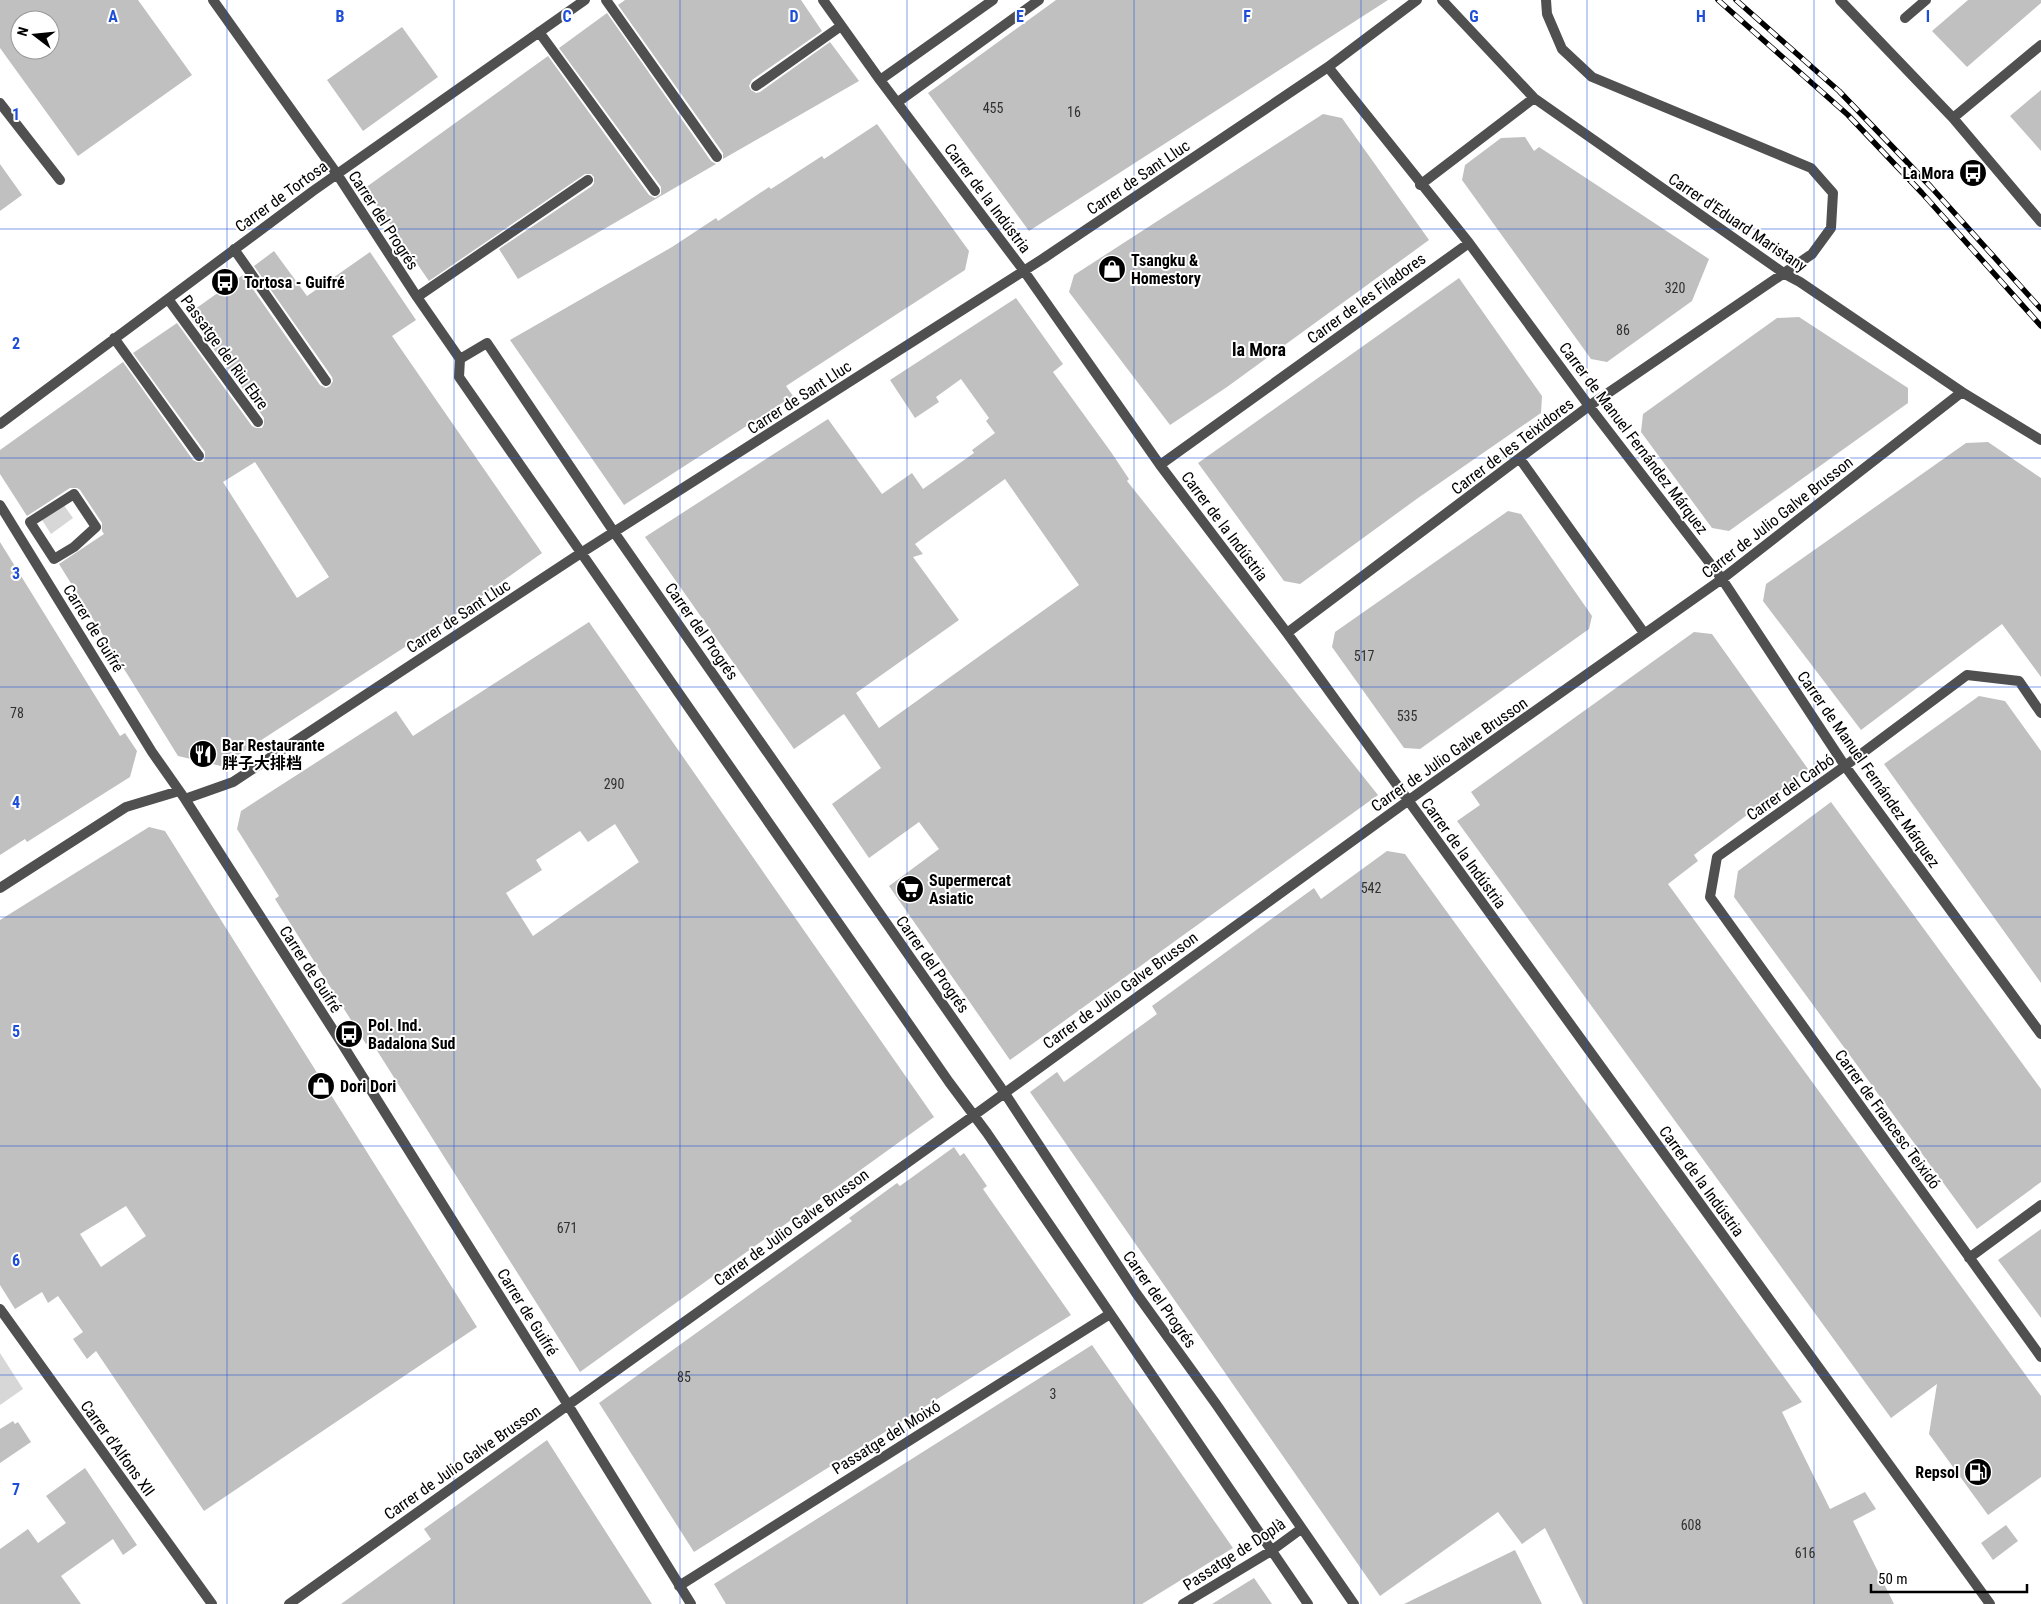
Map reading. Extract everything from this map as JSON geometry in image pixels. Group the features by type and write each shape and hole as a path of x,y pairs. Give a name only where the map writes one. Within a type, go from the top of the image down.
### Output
{"street":[{"name":"Carrer del Progrés","path":"214,0 336,174 460,359 488,342 614,532 1004,1092 1136,1293 1216,1404 1354,1604"},
{"name":"Carrer de Tortosa","path":"0,424 336,174 585,0"},
{"path":"606,0 717,157"},
{"name":"Carrer de la Indústria","path":"823,0 880,80 1024,271 1160,465 1287,633 1990,1604"},
{"path":"880,80 993,0"},
{"path":"898,102 1039,0"},
{"name":"Carrer de Sant Lluc","path":"0,888 126,808 233,782 581,553 1024,271 1328,67 1417,0"},
{"name":"Carrer d'Eduard Maristany","path":"1442,0 1534,98 1785,274 1800,282 1962,392 2041,440"},
{"name":"Carrer de les Teixidores","path":"1287,633 1589,406 1812,254 1831,228 1833,193 1811,168 1743,138 1592,77 1562,48 1547,14 1546,0"},
{"path":"1840,0 1952,118 2041,222"},
{"path":"1905,18 1926,0"},
{"path":"756,86 841,26"},
{"path":"539,32 655,191"},
{"path":"1952,118 2041,45"},
{"name":"Carrer de Manuel Fernández Márquez","path":"1328,67 1468,243 1589,406 1722,579 1845,766 2041,1034"},
{"path":"1420,185 1534,98"},
{"path":"0,103 60,180"},
{"path":"417,297 588,180"},
{"name":"Carrer de les Filadores","path":"1160,465 1468,243"},
{"path":"234,249 326,381"},
{"name":"Passatge del Riu Ebre","path":"168,298 258,422"},
{"path":"114,338 199,456"},
{"path":"460,359 458,377 973,1116 987,1133 1308,1604"},
{"name":"Carrer de Julio Galve Brusson","path":"289,1604 973,1116 1408,801 1722,579 1962,392"},
{"path":"1520,459 1644,633"},
{"path":"74,494 96,526 74,547 54,559 30,522 74,494"},
{"name":"Carrer de Guifré","path":"0,505 152,752 182,795 344,1047 690,1604"},
{"name":"Carrer del Carbó","path":"1710,897 1717,857 1845,766 1967,675 2019,682 2041,713"},
{"name":"Carrer de Francesc Teixidó","path":"1710,897 2041,1358"},
{"path":"1969,1258 2041,1205"},
{"name":"Carrer d'Alfons XII","path":"0,1309 212,1604"},
{"name":"Passatge del Moixó","path":"679,1586 1110,1314"},
{"name":"Passatge de Doplà","path":"1183,1604 1271,1551 1301,1529"}],"shaded area":[{"path":"63,504 73,518 51,534 42,520"},
{"path":"0,1353 23,1389 0,1405"}],"building":[{"path":"0,0 138,0 192,75 78,156 0,48"},
{"path":"625,0 801,0 822,31 752,80 749,86 751,90 756,93 760,92 830,42 859,81 723,159 723,153 618,5"},
{"path":"1056,0 1388,0 1029,231 928,93"},
{"path":"1968,0 2041,0 2041,3 1967,67 1932,31"},
{"path":"607,13 711,161 716,164 518,279 499,249 592,186 594,177 591,174 585,174 429,281 365,188 548,56 649,195 655,198 661,194 661,187 559,48"},
{"path":"402,27 438,77 363,131 327,80"},
{"path":"2041,90 2041,151 2010,116"},
{"path":"1323,114 1342,118 1429,240 1227,387 1170,425 1069,292 1074,275"},
{"path":"877,124 969,251 965,270 786,386 793,396 624,505 510,340 672,247 716,218 718,221 769,187 771,189 822,156 824,159"},
{"path":"1525,137 1534,151 1539,147 1709,259 1692,301 1607,362 1591,359 1462,180 1465,165 1501,138"},
{"path":"0,164 22,195 0,211"},
{"path":"274,251 307,296 370,252 416,320 392,336 542,553 459,612 221,766 178,756 59,564 104,534 102,523 80,490 70,488 27,516 0,474 0,450 123,362 193,460 203,462 205,452 133,353 177,323 252,426 262,428 264,418 188,314 243,275 320,385 326,388 330,386 333,381 332,377 254,266","holes":["255,462 329,577 297,598 223,482"]},
{"path":"1459,278 1542,396 1541,413 1418,498 1300,584 1284,581 1198,463"},
{"path":"1016,298 1063,364 1053,372 1111,452 1129,479 1127,481 1378,795 1010,1060 889,886 939,849 919,822 869,858 832,804 881,768 844,714 794,749 645,537 828,419 882,494 912,473 923,489 974,453 972,450 995,433 986,421 989,418 961,379 936,397 939,402 915,418 890,380","holes":["1005,479 1079,585 879,728 856,693 959,620 913,557 923,554 915,544"]},
{"path":"1799,317 1908,388 1908,403 1729,531 1712,528 1641,432 1643,414 1777,318"},
{"path":"1988,442 2041,478 2041,677 2002,624 1861,730 1763,601 1766,584 1966,443"},
{"path":"1508,511 1521,514 1592,616 1589,629 1420,749 1404,748 1332,647 1335,632"},
{"path":"0,542 120,736 125,733 137,751 130,777 27,842 25,839 0,855"},
{"path":"589,622 934,1117 580,1372 371,1041 366,1044 275,899 279,896 237,829 241,811 396,711 413,736","holes":["615,824 639,862 533,936 506,893 542,870 536,860 580,831 588,842"]},
{"path":"1694,632 1712,634 1808,769 1694,855 1698,861 1668,884 2041,1396 2041,1477 1988,1515 1929,1434 1937,1384 1891,1418 1457,821 1480,805 1471,792"},
{"path":"1979,696 2005,701 2041,751 2041,983 1884,764"},
{"path":"1831,802 2041,1089 2041,1182 1977,1229 1734,897 1738,871"},
{"path":"149,827 165,831 477,1327 204,1511 96,1351 87,1359 73,1339 83,1332 58,1296 48,1303 42,1292 15,1309 0,1285 0,920","holes":["126,1206 146,1236 101,1267 80,1234"]},
{"path":"1387,851 1405,854 1802,1402 1782,1412 1830,1509 1865,1492 1876,1509 1853,1521 1894,1604 1583,1604 1545,1528 1522,1544 1498,1512 1380,1596 1030,1092 1057,1072 1064,1082 1157,1014 1152,1006 1314,888 1321,899"},
{"path":"954,1147 960,1156 964,1153 987,1186 983,1189 1071,1315 694,1552 599,1403 852,1221 849,1218 897,1183 900,1186"},
{"path":"2041,1229 2041,1318 1998,1260"},
{"path":"1092,1345 1233,1548 1142,1604 726,1604 714,1584"},
{"path":"13,1421 15,1424 18,1422 31,1442 0,1463 0,1429"},
{"path":"547,1440 652,1604 341,1604 431,1539 424,1529"},
{"path":"85,1468 137,1545 123,1555 113,1539 61,1576 81,1604 0,1604 0,1549 28,1529 38,1543 66,1523 46,1496"},
{"path":"2006,1525 2018,1541 1993,1560 1981,1543"},
{"path":"1515,1550 1542,1604 1404,1604"},
{"path":"1254,1578 1272,1604 1212,1604"}],"railway":[{"path":"1718,0 1848,115 1922,193 2041,326"},
{"path":"1736,0 1839,91 1931,187 2041,309"}],"place":[{"name":"La Mora","path":"1973,173"},
{"name":"Tsangku & Homestory","path":"1112,269"},
{"name":"Tortosa - Guifré","path":"225,282"},
{"name":"Bar Restaurante 胖子大排档","path":"203,754"},
{"name":"Supermercat Asiatic","path":"910,889"},
{"name":"Pol. Ind. Badalona Sud","path":"349,1034"},
{"name":"Dori Dori","path":"321,1086"},
{"name":"Repsol","path":"1978,1472"}],"district":[{"name":"la Mora","path":"1259,350"}]}
